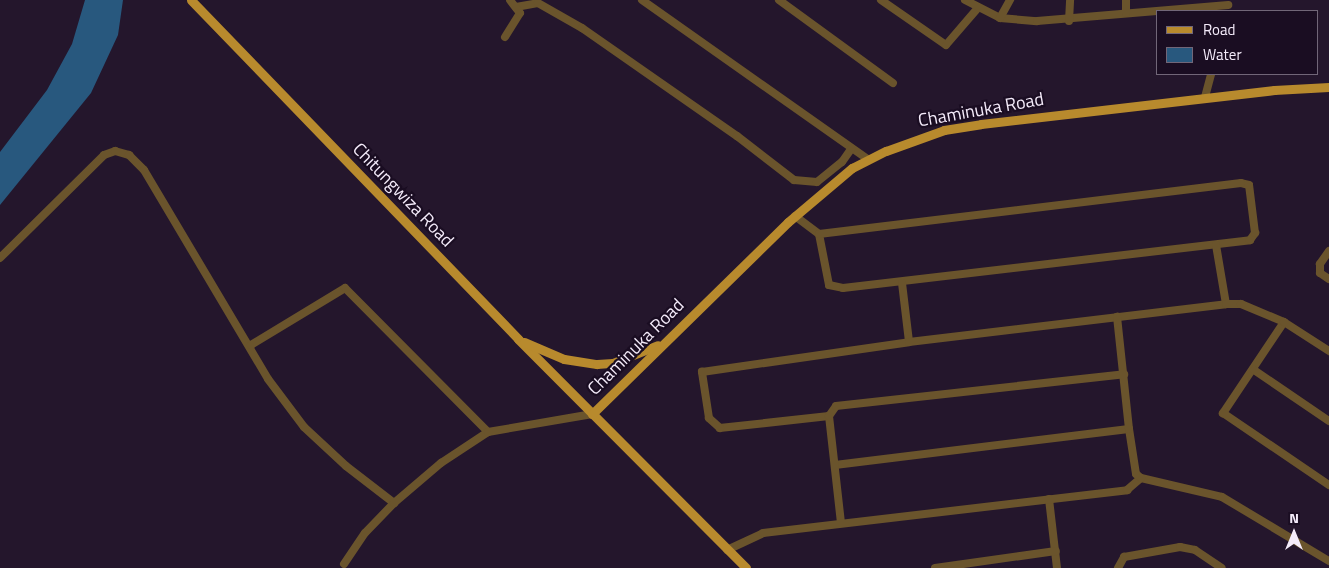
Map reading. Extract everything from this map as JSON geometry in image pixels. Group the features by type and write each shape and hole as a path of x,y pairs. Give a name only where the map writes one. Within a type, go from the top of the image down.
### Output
{"main road":[{"name":"Chitungwiza Road","path":"191,0 518,339 746,568"},
{"name":"Chaminuka Road","path":"592,414 795,216 867,159 913,139 944,130 1205,97 1329,87"},
{"path":"518,339 564,359 597,364 614,363 663,343"}],"street":[{"path":"505,37 517,22 520,13 510,0"},
{"path":"642,0 867,159"},
{"path":"780,0 893,83"},
{"path":"881,0 946,45 977,9"},
{"path":"965,0 977,9 1000,18 1070,21 1126,12 1228,5"},
{"path":"1000,18 1010,0"},
{"path":"1070,0 1070,21"},
{"path":"1126,0 1126,12"},
{"path":"1172,8 1175,0"},
{"path":"516,7 538,3 582,28 737,136 794,180 817,182 842,162 851,149"},
{"path":"1205,97 1211,75"},
{"path":"0,258 104,155 122,152 144,170 251,345 268,379 304,426 394,503"},
{"path":"795,216 819,234 829,285 843,288 902,283 1250,240 1255,234 1249,185 1223,185 819,234"},
{"path":"1216,244 1226,304"},
{"path":"1329,251 1320,264 1320,273 1329,279"},
{"path":"902,283 909,342"},
{"path":"251,345 345,288 488,432"},
{"path":"1124,374 836,406 828,416 720,428 709,418 702,372 909,342 1226,304 1241,304 1284,322 1329,351"},
{"path":"1117,317 1136,474 1141,478 1222,497 1329,561"},
{"path":"1284,322 1254,370 1222,413 1329,485"},
{"path":"1254,370 1329,421"},
{"path":"344,564 365,533 394,503 441,463 488,432 592,414"},
{"path":"828,416 841,523"},
{"path":"835,465 1130,429"},
{"path":"727,550 762,533 1127,490 1141,478"},
{"path":"1050,499 1057,568"},
{"path":"1118,568 1124,557 1180,547 1195,550 1222,568"},
{"path":"935,568 1056,551"},
{"path":"1206,568 1212,561"}],"water":[{"path":"85,0 123,0 118,35 91,93 0,205 0,152 47,90 72,44"}]}
